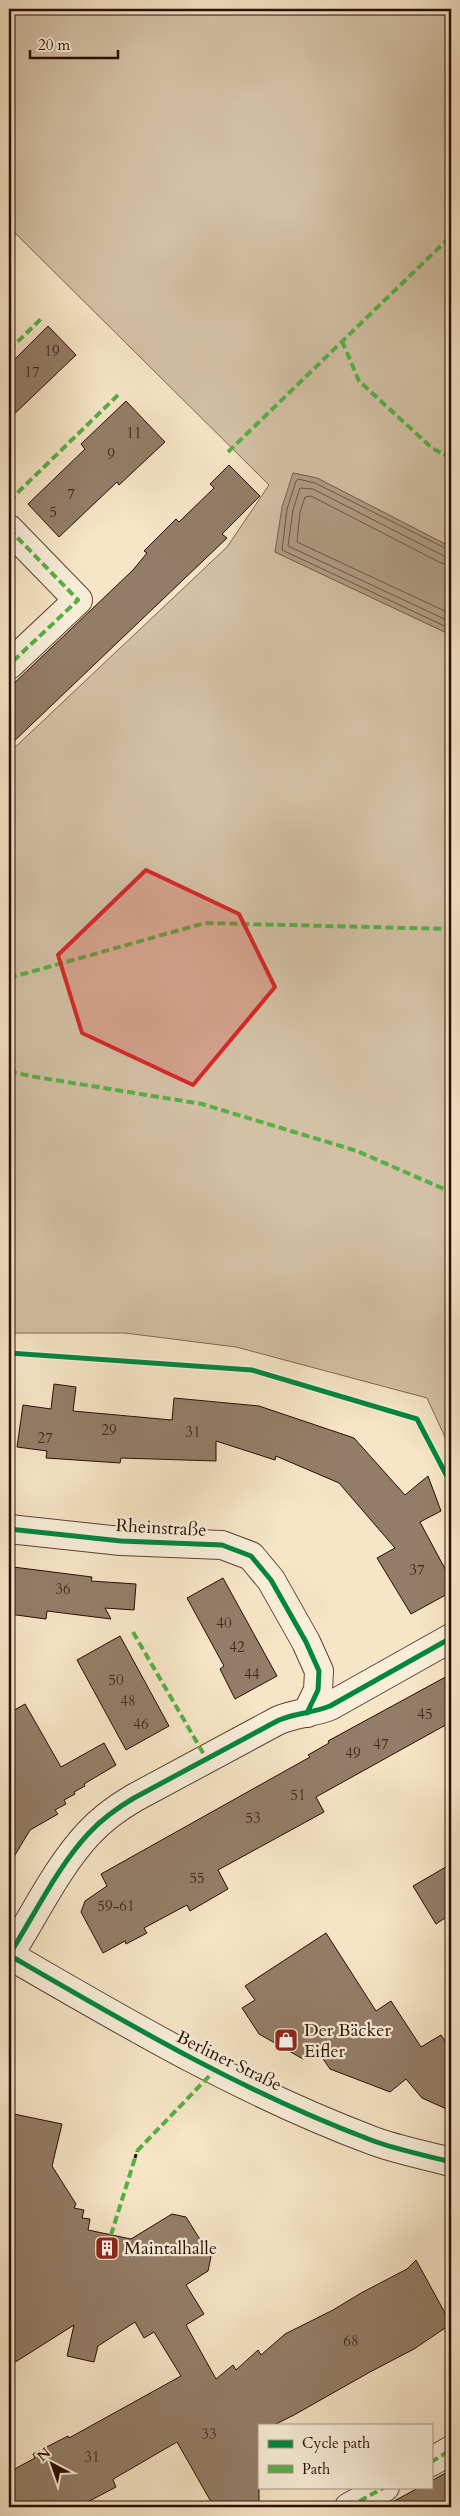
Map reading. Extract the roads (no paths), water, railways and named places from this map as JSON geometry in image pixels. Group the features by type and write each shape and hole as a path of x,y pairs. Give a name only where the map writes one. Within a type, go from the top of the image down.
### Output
{"street":[{"path":"9,530 78,600 9,666"},
{"name":"Rheinstraße","path":"9,1529 121,1541 222,1545 250,1556 272,1580 306,1642 319,1671 318,1690 307,1713"},
{"path":"9,1955 69,1858 88,1833 111,1812 279,1720 290,1715 307,1713 330,1706 451,1638"},
{"name":"Berliner Straße","path":"9,1955 168,2047 270,2097 372,2141 451,2162"},
{"path":"432,2461 451,2450"},
{"path":"349,2507 383,2488"}],"water":[{"path":"293,473 317,478 451,547 451,635 275,552 282,507"}],"place":[{"name":"Der Bäcker Eifler","path":"286,2040"},
{"name":"Maintalhalle","path":"107,2248"}]}
